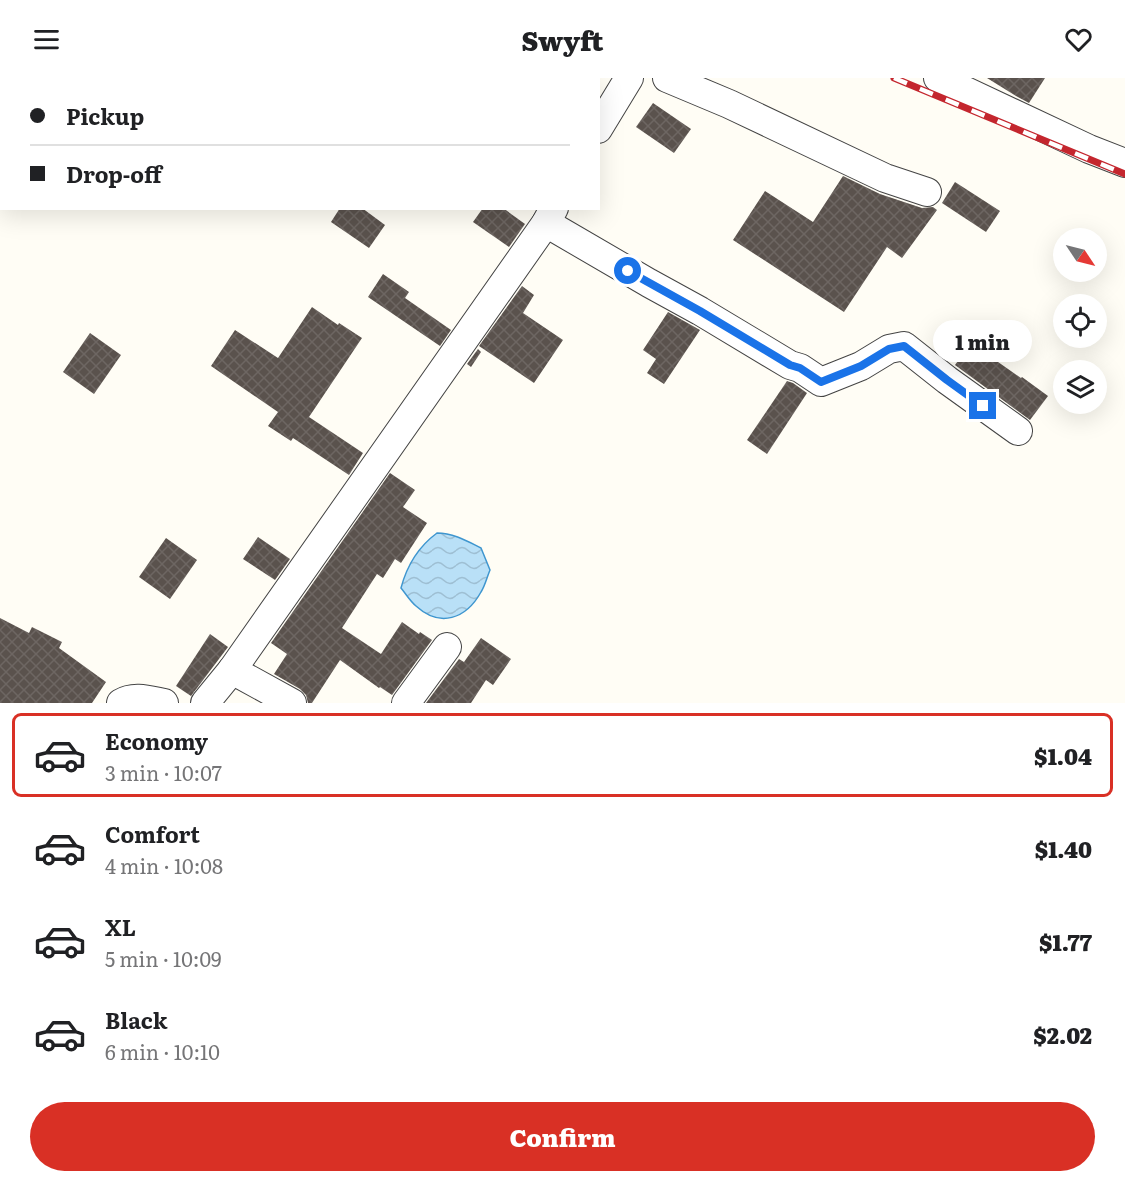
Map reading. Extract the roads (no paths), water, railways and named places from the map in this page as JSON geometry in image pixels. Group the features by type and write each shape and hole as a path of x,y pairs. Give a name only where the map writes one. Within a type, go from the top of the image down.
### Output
{"street":[{"path":"600,126 629,78"},
{"path":"667,78 729,104 885,178 927,192"},
{"path":"938,78 1125,163"},
{"path":"206,703 232,670 550,216 639,277 821,382 861,366 889,349 904,346 1018,431"},
{"path":"406,703 447,647"},
{"path":"232,670 292,703"},
{"path":"121,703 139,698 164,703"}],"water":[{"path":"437,533 454,536 481,548 490,570 484,587 475,601 468,609 452,617 434,617 425,613 401,588 414,557"}],"railway":[{"path":"894,78 1125,174"}]}
